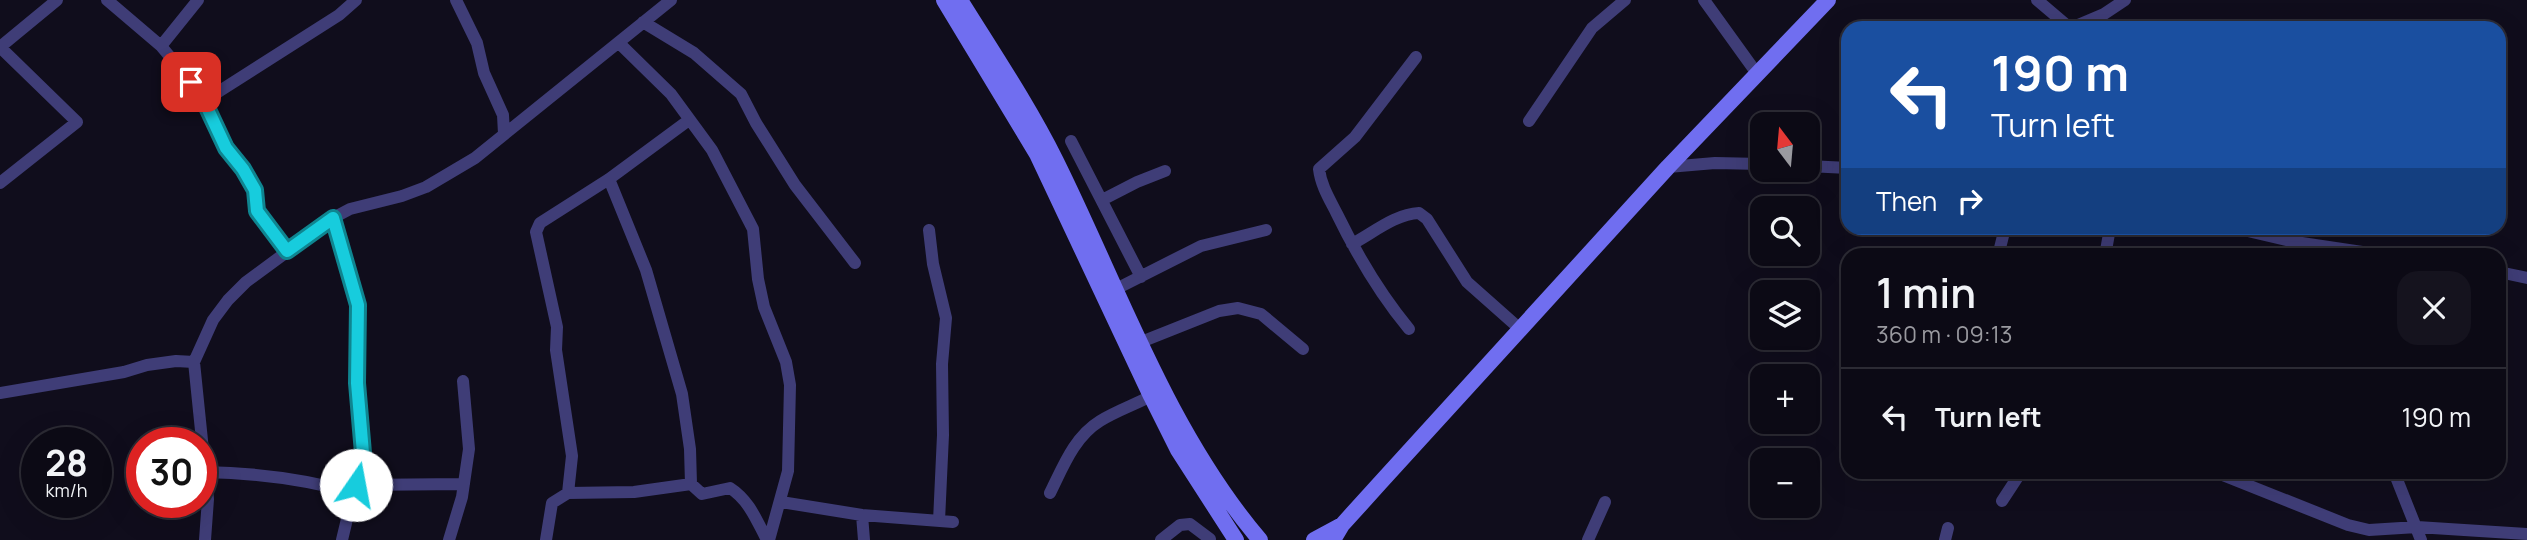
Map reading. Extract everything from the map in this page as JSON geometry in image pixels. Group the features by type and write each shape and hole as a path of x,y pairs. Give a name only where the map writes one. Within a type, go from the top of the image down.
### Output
{"main road":[{"path":"944,0 1037,154 1178,450 1237,540"},
{"path":"960,0 1055,158 1181,425 1214,479 1261,540"},
{"path":"1314,540 1339,532 1668,167 1828,0"},
{"path":"1222,519 1228,540"},
{"path":"1244,521 1274,540"}],"street":[{"path":"0,183 77,122 0,47 57,0"},
{"path":"107,0 177,62 204,101 226,148 255,190 257,211 287,251"},
{"path":"161,46 198,0"},
{"path":"204,101 339,15 356,0"},
{"path":"456,0 477,43 484,73 503,115 504,134"},
{"path":"200,427 194,362 213,320 246,282 333,218 350,209 426,187 475,158 671,0"},
{"path":"1529,121 1592,28 1625,0"},
{"path":"1704,0 1758,75"},
{"path":"2037,0 2062,21"},
{"path":"2088,21 2104,15 2125,0"},
{"path":"643,22 703,60 741,94 756,123 796,185 855,264"},
{"path":"619,43 671,94 712,150 753,229 764,307 786,362 791,416 788,471 768,540"},
{"path":"1409,329 1382,294 1352,244 1325,190 1319,169 1355,137 1416,57"},
{"path":"503,115 517,124"},
{"path":"568,494 572,456 556,350 557,327 536,232 540,223 609,179 689,120"},
{"path":"1071,141 1141,277"},
{"path":"1668,167 1715,163 1750,164"},
{"path":"1820,167 1841,168"},
{"path":"1102,200 1165,171"},
{"path":"609,179 646,270 682,394 690,449 691,484 702,494 730,488 740,495 768,540"},
{"path":"1352,244 1397,218 1419,213 1427,219 1467,282 1520,329"},
{"path":"333,218 358,305 357,383 363,453 342,540"},
{"path":"929,230 933,264 946,318 942,365 943,435 939,521"},
{"path":"1116,289 1201,247 1266,230"},
{"path":"2265,235 2321,248"},
{"path":"2506,274 2527,278"},
{"path":"1141,342 1219,311 1238,308 1261,314 1303,349"},
{"path":"0,393 124,372 146,365 176,361 194,362"},
{"path":"449,540 464,484 469,449 463,381"},
{"path":"1050,493 1067,457 1087,431 1101,420 1151,396"},
{"path":"217,473 274,475 355,489 464,484"},
{"path":"2002,501 2016,479"},
{"path":"2233,479 2348,525 2369,530 2419,534 2527,534"},
{"path":"2397,479 2419,534"},
{"path":"546,540 552,503 568,494 635,492 691,484"},
{"path":"780,502 862,515 953,522"},
{"path":"1588,540 1605,502"},
{"path":"862,515 864,540"},
{"path":"205,540 207,518"},
{"path":"1161,540 1180,525 1190,524 1209,539 1222,519"}],"route":[{"path":"191,82 204,101 226,148 255,190 257,211 287,251 333,218 358,305 357,383 363,453 356,485"}]}
